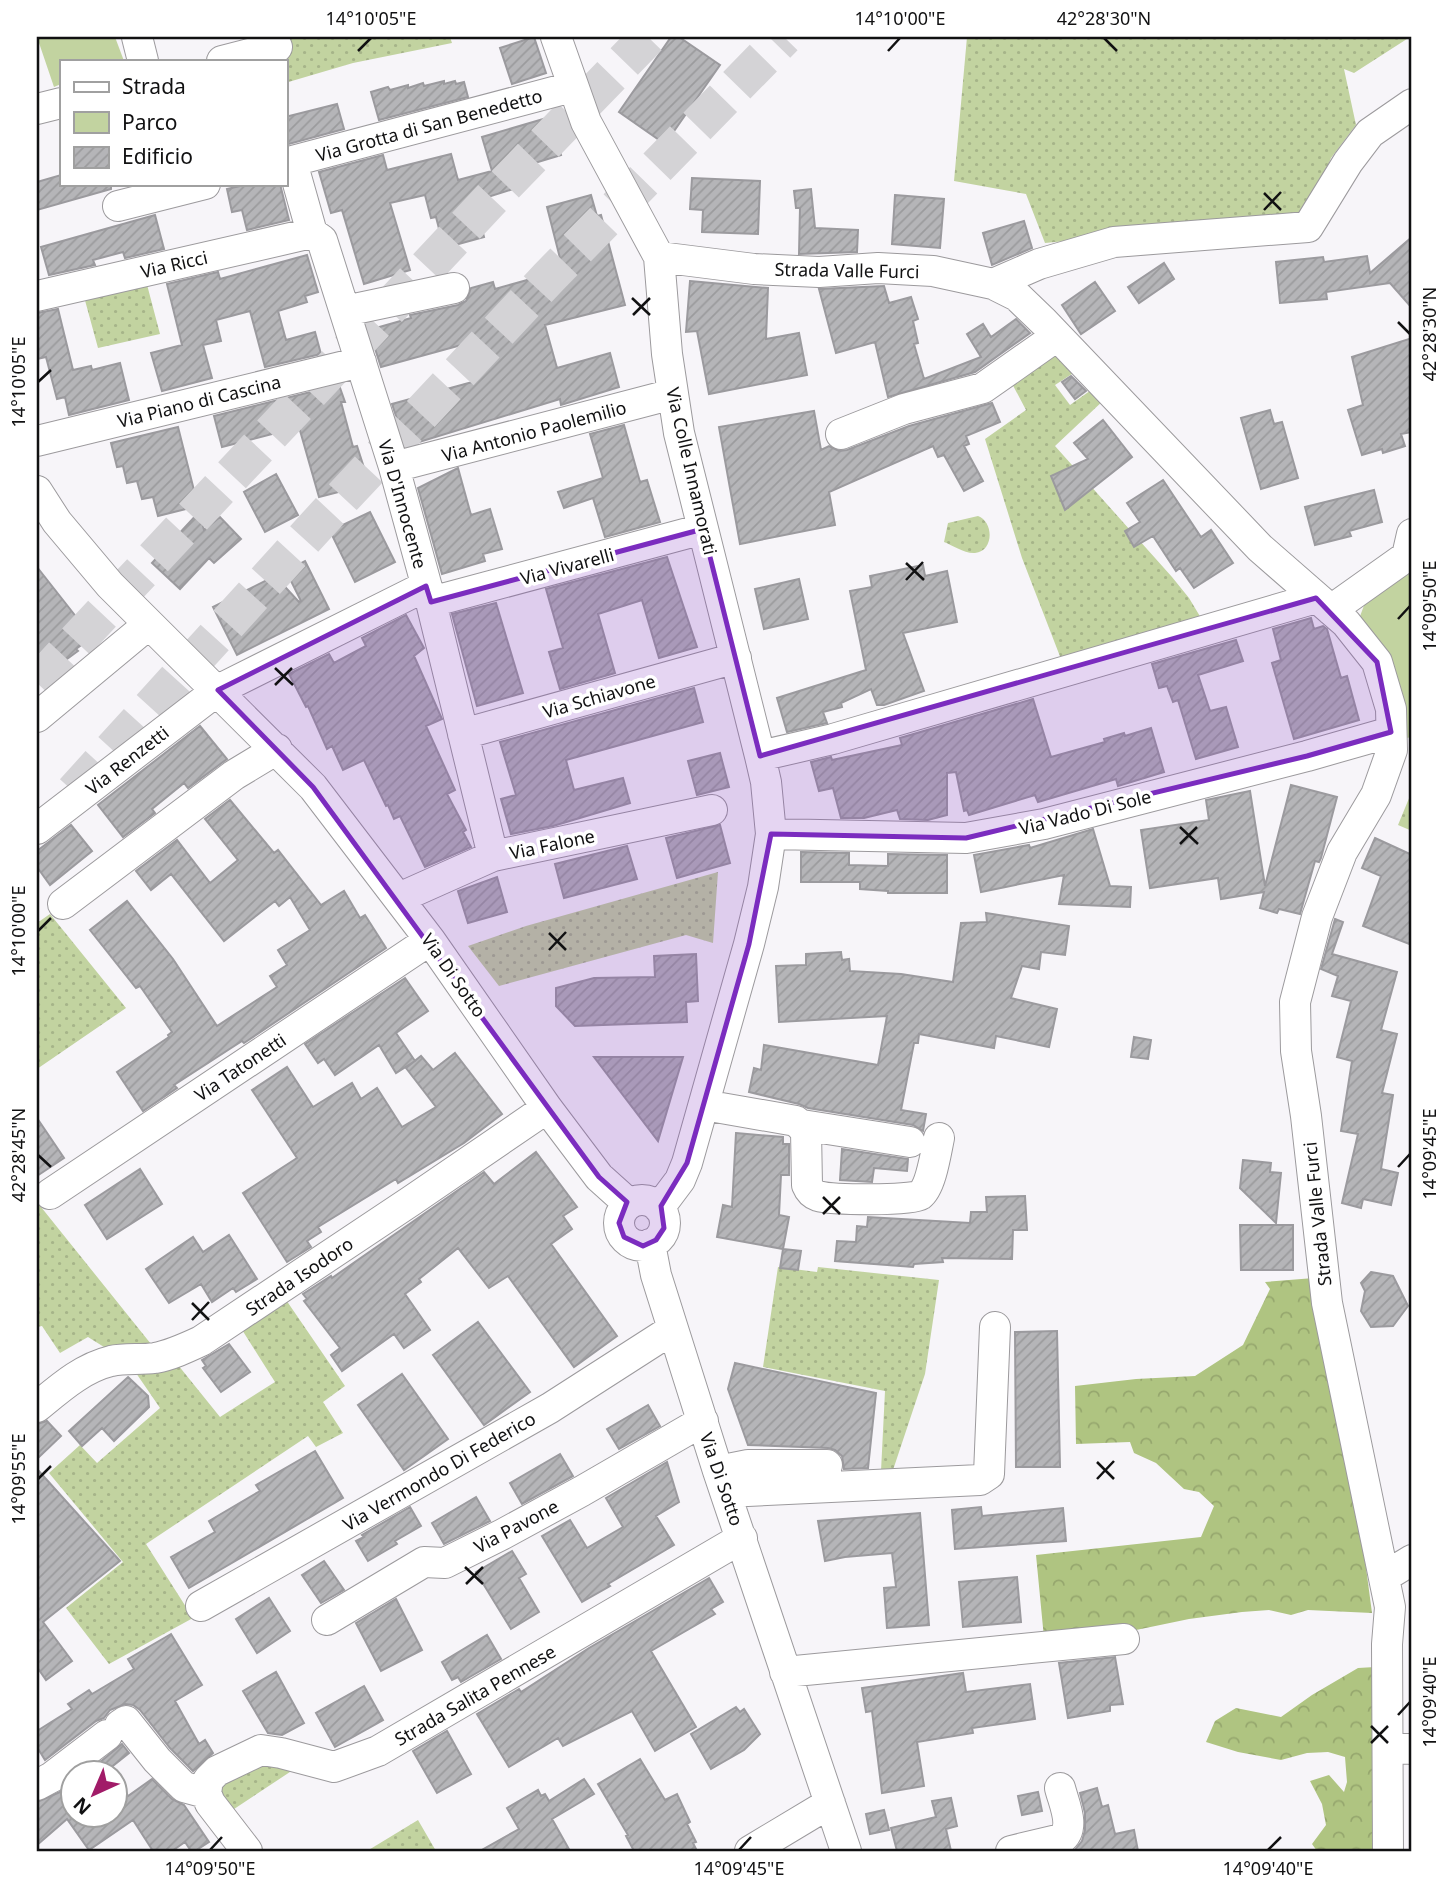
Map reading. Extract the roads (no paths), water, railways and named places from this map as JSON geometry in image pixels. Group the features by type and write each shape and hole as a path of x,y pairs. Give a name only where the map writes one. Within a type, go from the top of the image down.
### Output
{"street":[{"path":"137,37 143,60"},
{"name":"Via Colle Innamorati","path":"556,37 586,122 659,257 667,354 679,433 766,782 771,834 750,944 704,1105 680,1180 659,1208"},
{"path":"226,60 277,47"},
{"name":"Via Grotta di San Benedetto","path":"289,163 572,87"},
{"path":"37,109 60,103"},
{"path":"993,284 1040,264 1114,242 1308,228 1348,162 1370,132 1412,104"},
{"name":"Via D'Innocente","path":"289,163 312,233 322,240 394,467 429,594 492,856"},
{"path":"118,206 197,186"},
{"name":"Via Ricci","path":"37,296 312,233"},
{"name":"Strada Valle Furci","path":"659,257 754,269 820,272 878,268 933,271 993,284 1017,296 1259,548 1346,623 1377,662 1398,743 1376,795 1342,852 1317,917 1294,1002 1296,1051 1328,1303 1390,1607 1387,1644 1400,1748 1388,1851"},
{"path":"345,311 454,288"},
{"path":"841,434 904,409 983,388 1057,336"},
{"name":"Via Piano di Cascina","path":"37,441 361,362"},
{"name":"Via Antonio Paolemilio","path":"394,467 673,394"},
{"name":"Via Di Sotto","path":"37,491 83,554 149,624 313,787 430,940 598,1177 629,1204"},
{"name":"Via Vivarelli","path":"218,690 429,594 703,529"},
{"path":"760,756 846,735 1323,604 1407,556 1412,534"},
{"path":"37,717 149,624"},
{"name":"Via Schiavone","path":"463,734 736,658"},
{"name":"Via Renzetti","path":"37,830 218,690"},
{"name":"Via Vado Di Sole","path":"771,834 966,838 1044,824 1307,756 1398,743"},
{"path":"62,904 234,775 277,749"},
{"name":"Via Falone","path":"399,898 492,856 712,810"},
{"name":"Via Tatonetti","path":"50,1194 430,940"},
{"path":"704,1105 796,1121 802,1125 806,1132 807,1185 810,1192 818,1197 907,1198 919,1196 926,1188 925,1140 802,1125"},
{"name":"Strada Isodoro","path":"37,1407 86,1370 113,1361 177,1353 201,1341 547,1108"},
{"path":"648,1200 659,1208 665,1221 661,1235 643,1246 629,1242 620,1230 620,1216 629,1204 648,1200"},
{"name":"Via Di Sotto","path":"650,1244 656,1275 684,1340 702,1421 846,1851"},
{"path":"722,1482 980,1480 989,1474 995,1327"},
{"name":"Via Vermondo Di Federico","path":"201,1606 550,1408 684,1340"},
{"name":"Via Pavone","path":"327,1620 424,1562 445,1563 503,1534 702,1421"},
{"path":"722,1482 748,1465 827,1465"},
{"name":"Strada Salita Pennese","path":"206,1793 208,1780 217,1771 261,1750 281,1752 334,1767 379,1751 742,1538"},
{"path":"1384,1577 1412,1560"},
{"path":"785,1672 1124,1639"},
{"path":"37,1785 52,1777 126,1721 184,1787 206,1793 210,1803 247,1851"},
{"path":"1011,1851 1066,1836 1069,1825 1060,1788"},
{"path":"750,1851 830,1804"}],"tunnel":[{"path":"37,683 493,197 648,37"},
{"path":"74,792 327,514 549,277 784,37"}]}
